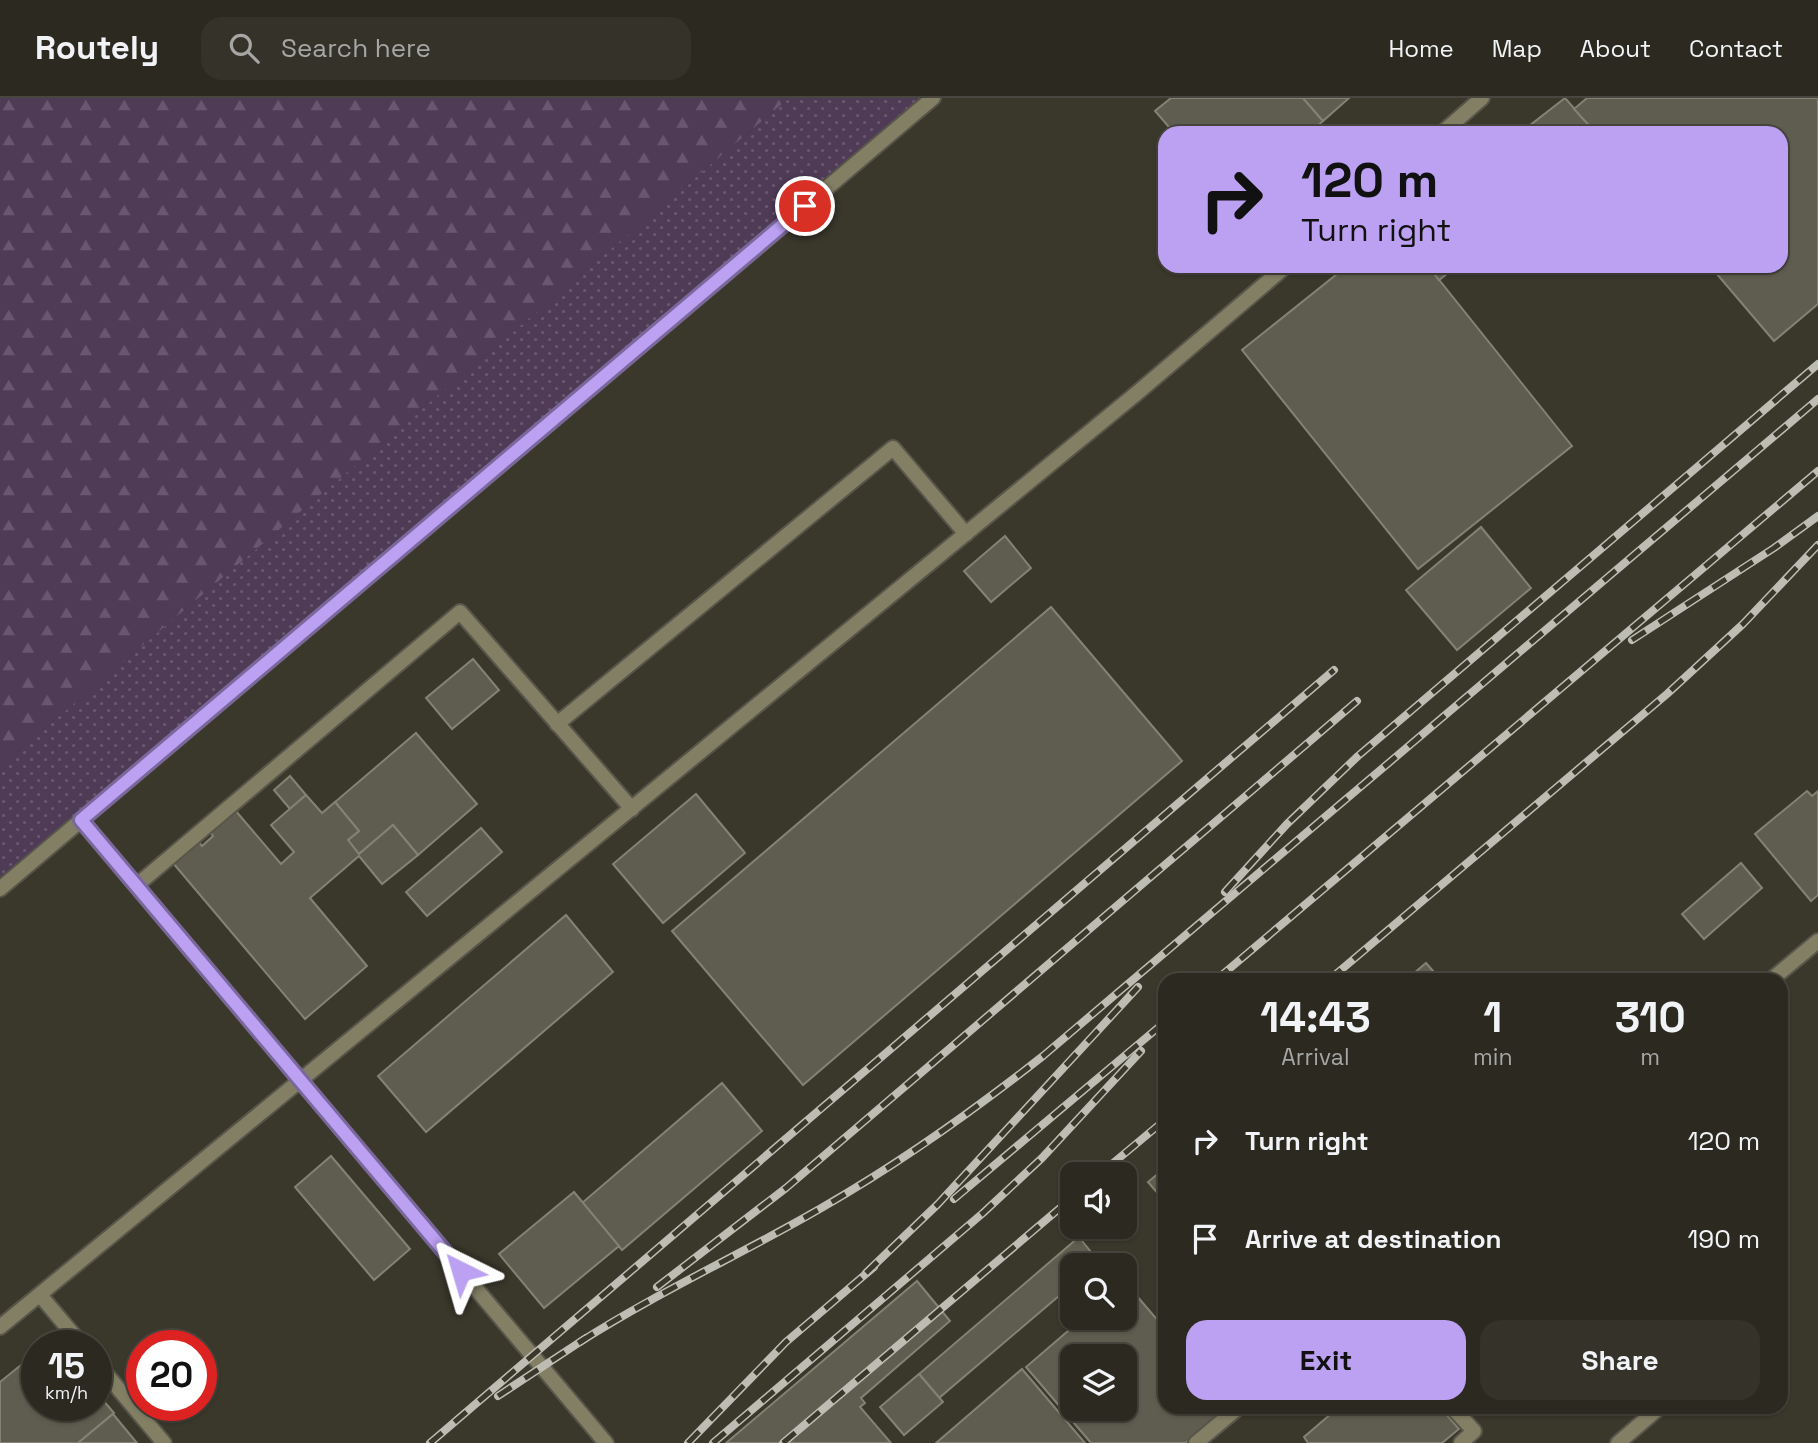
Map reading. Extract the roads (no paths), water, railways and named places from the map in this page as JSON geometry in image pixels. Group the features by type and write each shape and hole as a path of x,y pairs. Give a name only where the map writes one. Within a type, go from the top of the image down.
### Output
{"lane":[{"path":"0,889 933,98"},
{"path":"1449,126 1482,98"},
{"path":"0,1327 966,534 1278,273"},
{"path":"557,724 893,449 966,534"},
{"path":"137,885 460,612 632,809"},
{"path":"81,820 606,1443"},
{"path":"1779,973 1818,941"},
{"path":"40,1295 70,1330"},
{"path":"112,1381 164,1443"},
{"path":"1196,1443 1231,1414"},
{"path":"1458,1414 1474,1431 1461,1443"},
{"path":"1618,1443 1652,1414"}],"railway":[{"path":"1225,892 1287,824 1358,756 1818,364"},
{"path":"580,1342 639,1306 793,1224 880,1173 936,1136 1017,1076 1818,399"},
{"path":"1224,973 1818,471"},
{"path":"1632,640 1774,548 1818,516"},
{"path":"1337,973 1667,694 1743,624 1818,545"},
{"path":"430,1443 1334,670"},
{"path":"657,1287 786,1188 1357,701"},
{"path":"866,1273 938,1204 1138,987"},
{"path":"954,1199 1158,1028"},
{"path":"713,1443 983,1213 1042,1158 1141,1051"},
{"path":"1114,1162 1158,1126"},
{"path":"783,1443 1060,1208"},
{"path":"688,1443 786,1342 874,1267"},
{"path":"498,1396 586,1338"}]}
